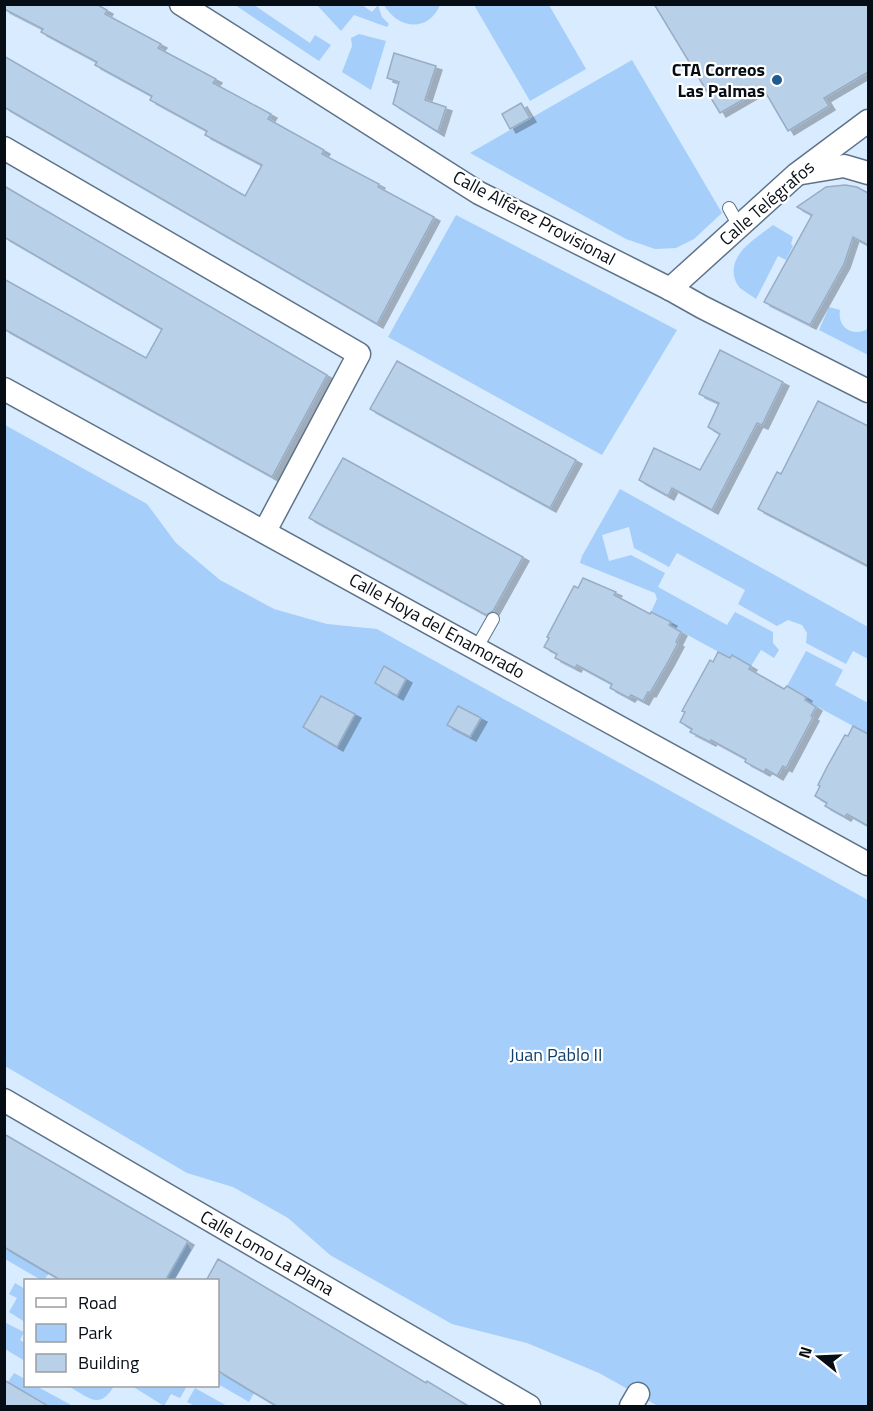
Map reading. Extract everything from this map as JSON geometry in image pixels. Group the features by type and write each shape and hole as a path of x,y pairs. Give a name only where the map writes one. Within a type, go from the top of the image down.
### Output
{"street":[{"name":"Calle Alférez Provisional","path":"181,4 479,194 868,391"},
{"name":"Calle Telégrafos","path":"670,289 734,217 868,121"},
{"path":"4,147 359,354 265,531"},
{"path":"797,174 844,166 868,173"},
{"name":"Calle Hoya del Enamorado","path":"4,389 868,864"},
{"name":"Calle Lomo La Plana","path":"4,1100 529,1407"}],"lane":[{"path":"476,649 493,619"}],"green space":[{"path":"235,5 254,5 310,43 315,35 331,45 319,61"},
{"path":"317,5 362,5 372,12 378,5 382,17 389,24 387,27 354,15 341,31"},
{"path":"384,5 440,5 428,20 421,24 413,24 397,19"},
{"path":"474,5 549,5 586,69 530,101"},
{"path":"359,34 386,41 371,90 342,72 352,46 351,38"},
{"path":"632,60 722,213 694,239 676,248 655,249 626,239 470,153"},
{"path":"456,215 677,330 602,455 388,337"},
{"path":"773,225 793,237 791,244 793,246 786,260 778,256 756,299 738,285 734,276 734,267 746,246"},
{"path":"829,307 840,310 841,322 847,329 857,332 868,329 868,355 819,330"},
{"name":"Juan Pablo II","path":"5,425 147,504 176,543 220,580 274,609 327,624 377,629 868,900 868,1406 658,1406 599,1373 527,1343 452,1324 330,1255 288,1218 233,1187 187,1173 5,1066"},
{"path":"620,489 868,627 868,659 853,651 846,664 806,643 807,633 802,625 788,620 777,626 738,604 745,590 677,553 669,567 634,548 629,527 602,535 609,561 631,555 665,573 658,587 727,625 735,612 773,632 773,643 779,650 774,658 761,650 751,666 732,655 730,658 669,625 670,622 651,612 657,599 655,593 580,563"},
{"path":"806,651 843,670 835,685 868,703 866,733 805,700 806,696 787,686"},
{"path":"187,1243 191,1250 175,1279 166,1279"},
{"path":"6,1248 50,1272 45,1279 39,1279 5,1259"},
{"path":"15,1283 24,1288 24,1321 9,1312 17,1298 9,1294"},
{"path":"4,1322 24,1332 20,1340 24,1342 24,1360 5,1349"},
{"path":"14,1373 24,1378 24,1387 38,1387 73,1406 50,1406 8,1382"},
{"path":"219,1373 254,1393 249,1402 219,1385"},
{"path":"70,1387 113,1387 109,1394 98,1400"},
{"path":"134,1387 186,1387 180,1398 171,1394 164,1406"},
{"path":"195,1388 227,1406 195,1406 187,1402"}],"building":[{"path":"4,4 96,4 107,10 105,14 161,44 158,48 216,79 213,83 271,114 268,119 324,150 322,154 434,217 377,324 4,107 4,56 245,196 262,165 205,135 207,131 150,100 152,96 95,65 97,62 41,32 43,29 4,9"},
{"name":"CTA Correos Las Palmas","path":"654,4 868,4 868,72 824,98 829,106 788,131 763,88 720,113"},
{"path":"394,53 436,66 425,100 446,107 438,132 393,104 399,82 387,78"},
{"path":"521,103 530,118 510,129 502,114"},
{"path":"845,185 857,187 868,193 868,245 853,237 844,264 810,325 764,302 812,215 797,207 826,187"},
{"path":"4,186 327,375 272,477 4,329 4,279 146,358 162,329 4,237"},
{"path":"720,350 783,382 762,425 757,423 712,510 672,488 668,496 639,480 654,448 700,470 720,434 708,427 719,403 699,394"},
{"path":"397,361 576,460 550,508 370,409"},
{"path":"818,401 868,426 868,566 758,509 777,472 781,474"},
{"path":"343,458 523,557 493,611 486,615 309,518"},
{"path":"583,578 616,592 614,595 650,614 651,612 671,622 669,625 681,632 668,662 643,701 631,695 629,698 610,688 612,684 577,665 575,668 555,658 557,654 544,647 574,586 578,588"},
{"path":"718,652 730,658 732,655 751,666 749,669 784,689 787,686 806,697 805,700 816,707 786,768 783,766 777,776 766,769 764,772 745,762 746,759 711,740 710,742 690,732 692,729 680,722 685,712 682,711 710,660 713,662"},
{"path":"384,666 406,679 397,696 375,683"},
{"path":"321,696 355,714 337,747 303,727"},
{"path":"458,706 481,718 470,737 447,725"},
{"path":"853,726 868,734 868,826 847,814 845,817 825,806 827,803 815,796 827,767 845,735 848,736"},
{"path":"4,1134 188,1241 166,1279 59,1279 4,1247"},
{"path":"218,1259 470,1407 278,1407 219,1372 219,1279 207,1279"},
{"path":"4,1380 50,1407 4,1407"}],"place":[{"name":"CTA Correos Las Palmas","path":"777,80"}]}
